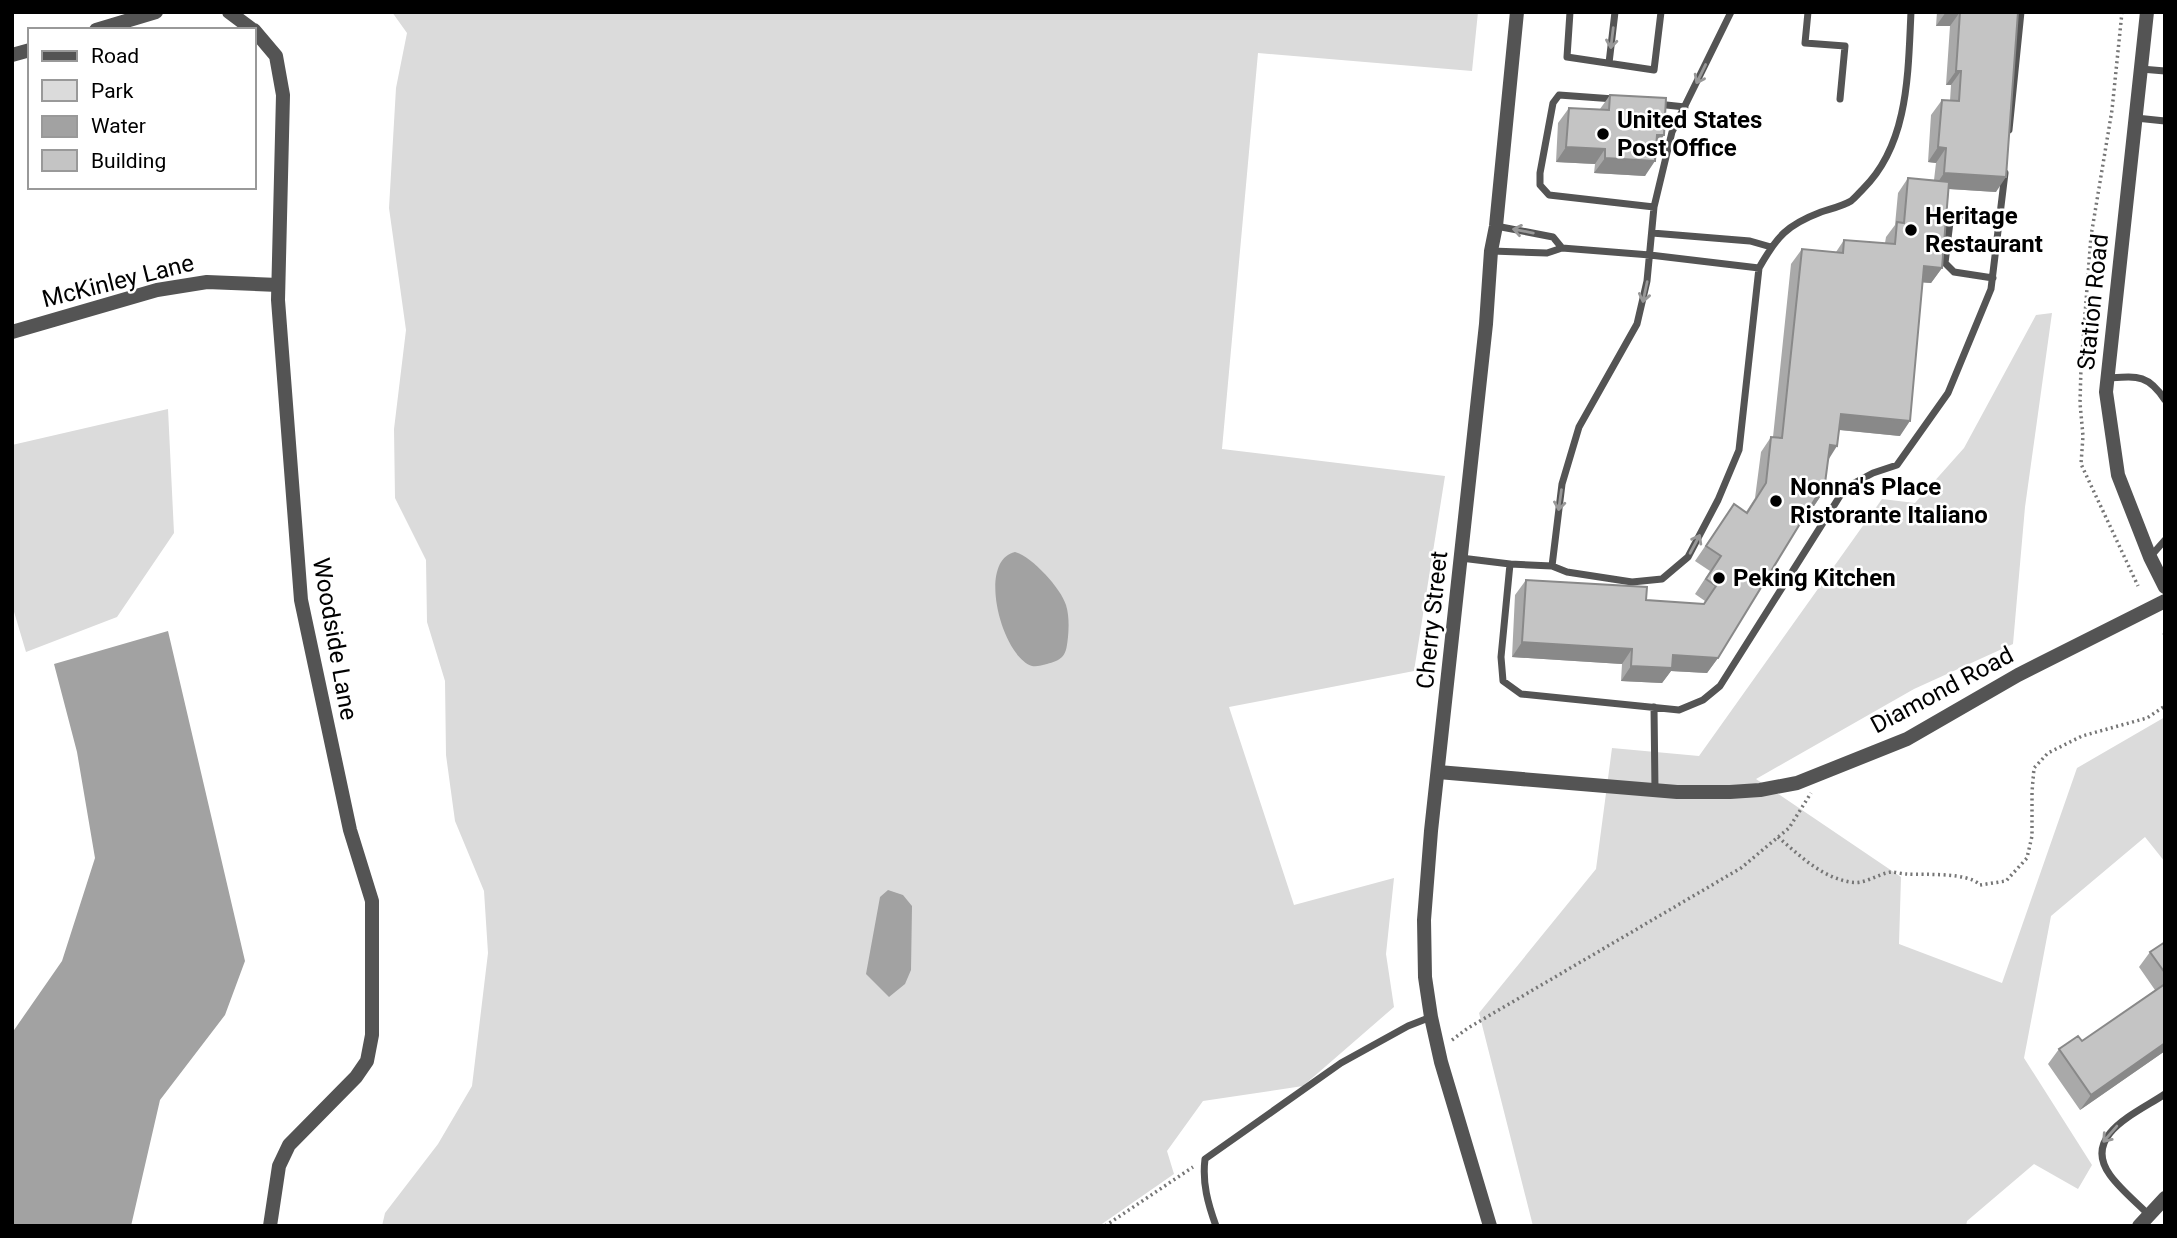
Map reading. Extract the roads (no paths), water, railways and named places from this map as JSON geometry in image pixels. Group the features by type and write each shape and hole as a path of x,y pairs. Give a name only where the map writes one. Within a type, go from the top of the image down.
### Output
{"street":[{"path":"103,28 156,12"},
{"name":"Woodside Lane","path":"229,12 251,28"},
{"name":"Cherry Street","path":"1490,1226 1431,1017 1424,977 1423,919 1430,831 1486,324 1491,251 1496,226 1517,12"},
{"name":"Station Road","path":"2147,12 2106,392 2118,475 2150,557 2165,587"},
{"name":"Woodside Lane","path":"256,32 276,56 283,94 278,285 300,600 350,830 372,901 372,1035 367,1061 356,1077 289,1145 279,1166 270,1226"},
{"name":"McKinley Lane","path":"12,332 170,288 207,282 278,285"},
{"name":"Diamond Road","path":"1438,772 1655,790 1730,792 1797,783 1907,739 2018,674 2165,601"},
{"path":"2144,1220 2165,1198"}],"lane":[{"path":"1570,12 1567,57 1654,69 1661,12"},
{"path":"1609,63 1615,12"},
{"path":"1552,566 1562,484 1579,427 1637,324 1647,281 1654,207 1672,132 1731,12"},
{"path":"1808,12 1805,43 1845,46 1840,99"},
{"path":"1461,558 1552,566 1567,572 1632,582 1662,579 1688,557 1718,500 1739,450 1759,268 1785,230 1851,201 1875,177 1898,127 1907,82 1911,12"},
{"path":"2009,136 2021,12"},
{"path":"2141,69 2165,71"},
{"path":"1616,99 1559,95 1553,103 1540,185 1549,195 1654,207"},
{"path":"1644,102 1685,107"},
{"path":"2136,118 2165,121"},
{"path":"1510,564 1501,657 1503,681 1521,694 1679,710 1703,700 1720,686 1844,488 1873,473 1897,465 1948,393 1991,289 2006,163"},
{"path":"1993,278 1954,272 1945,263 1950,222 1955,215 2001,218"},
{"path":"1496,226 1553,237 1562,248"},
{"path":"1651,233 1750,241 1771,247"},
{"path":"1491,251 1547,253 1562,248 1759,268"},
{"path":"2108,378 2139,377 2149,381 2165,400"},
{"path":"2150,557 2165,540"},
{"path":"1654,707 1655,790"},
{"path":"1216,1226 1207,1198 1203,1170 1205,1159 1341,1063 1408,1026 1431,1017"},
{"path":"2144,1220 2110,1175 2101,1157 2102,1141 2113,1129 2165,1094"}],"water":[{"path":"1015,552 1045,574 1066,605 1069,625 1066,650 1060,658 1047,664 1032,666 1021,659 1011,646 1003,628 995,590 997,572 1003,559"},
{"path":"168,631 245,961 225,1015 160,1100 131,1226 12,1226 12,1033 62,961 95,858 77,752 54,664"},
{"path":"888,890 903,895 912,906 911,970 905,984 889,997 866,974 880,897"}],"place":[{"name":"United States Post Office","path":"1603,134"},
{"name":"Heritage Restaurant","path":"1911,230"},
{"name":"Nonna's Place Ristorante Italiano","path":"1776,501"},
{"name":"Peking Kitchen","path":"1719,578"}]}
